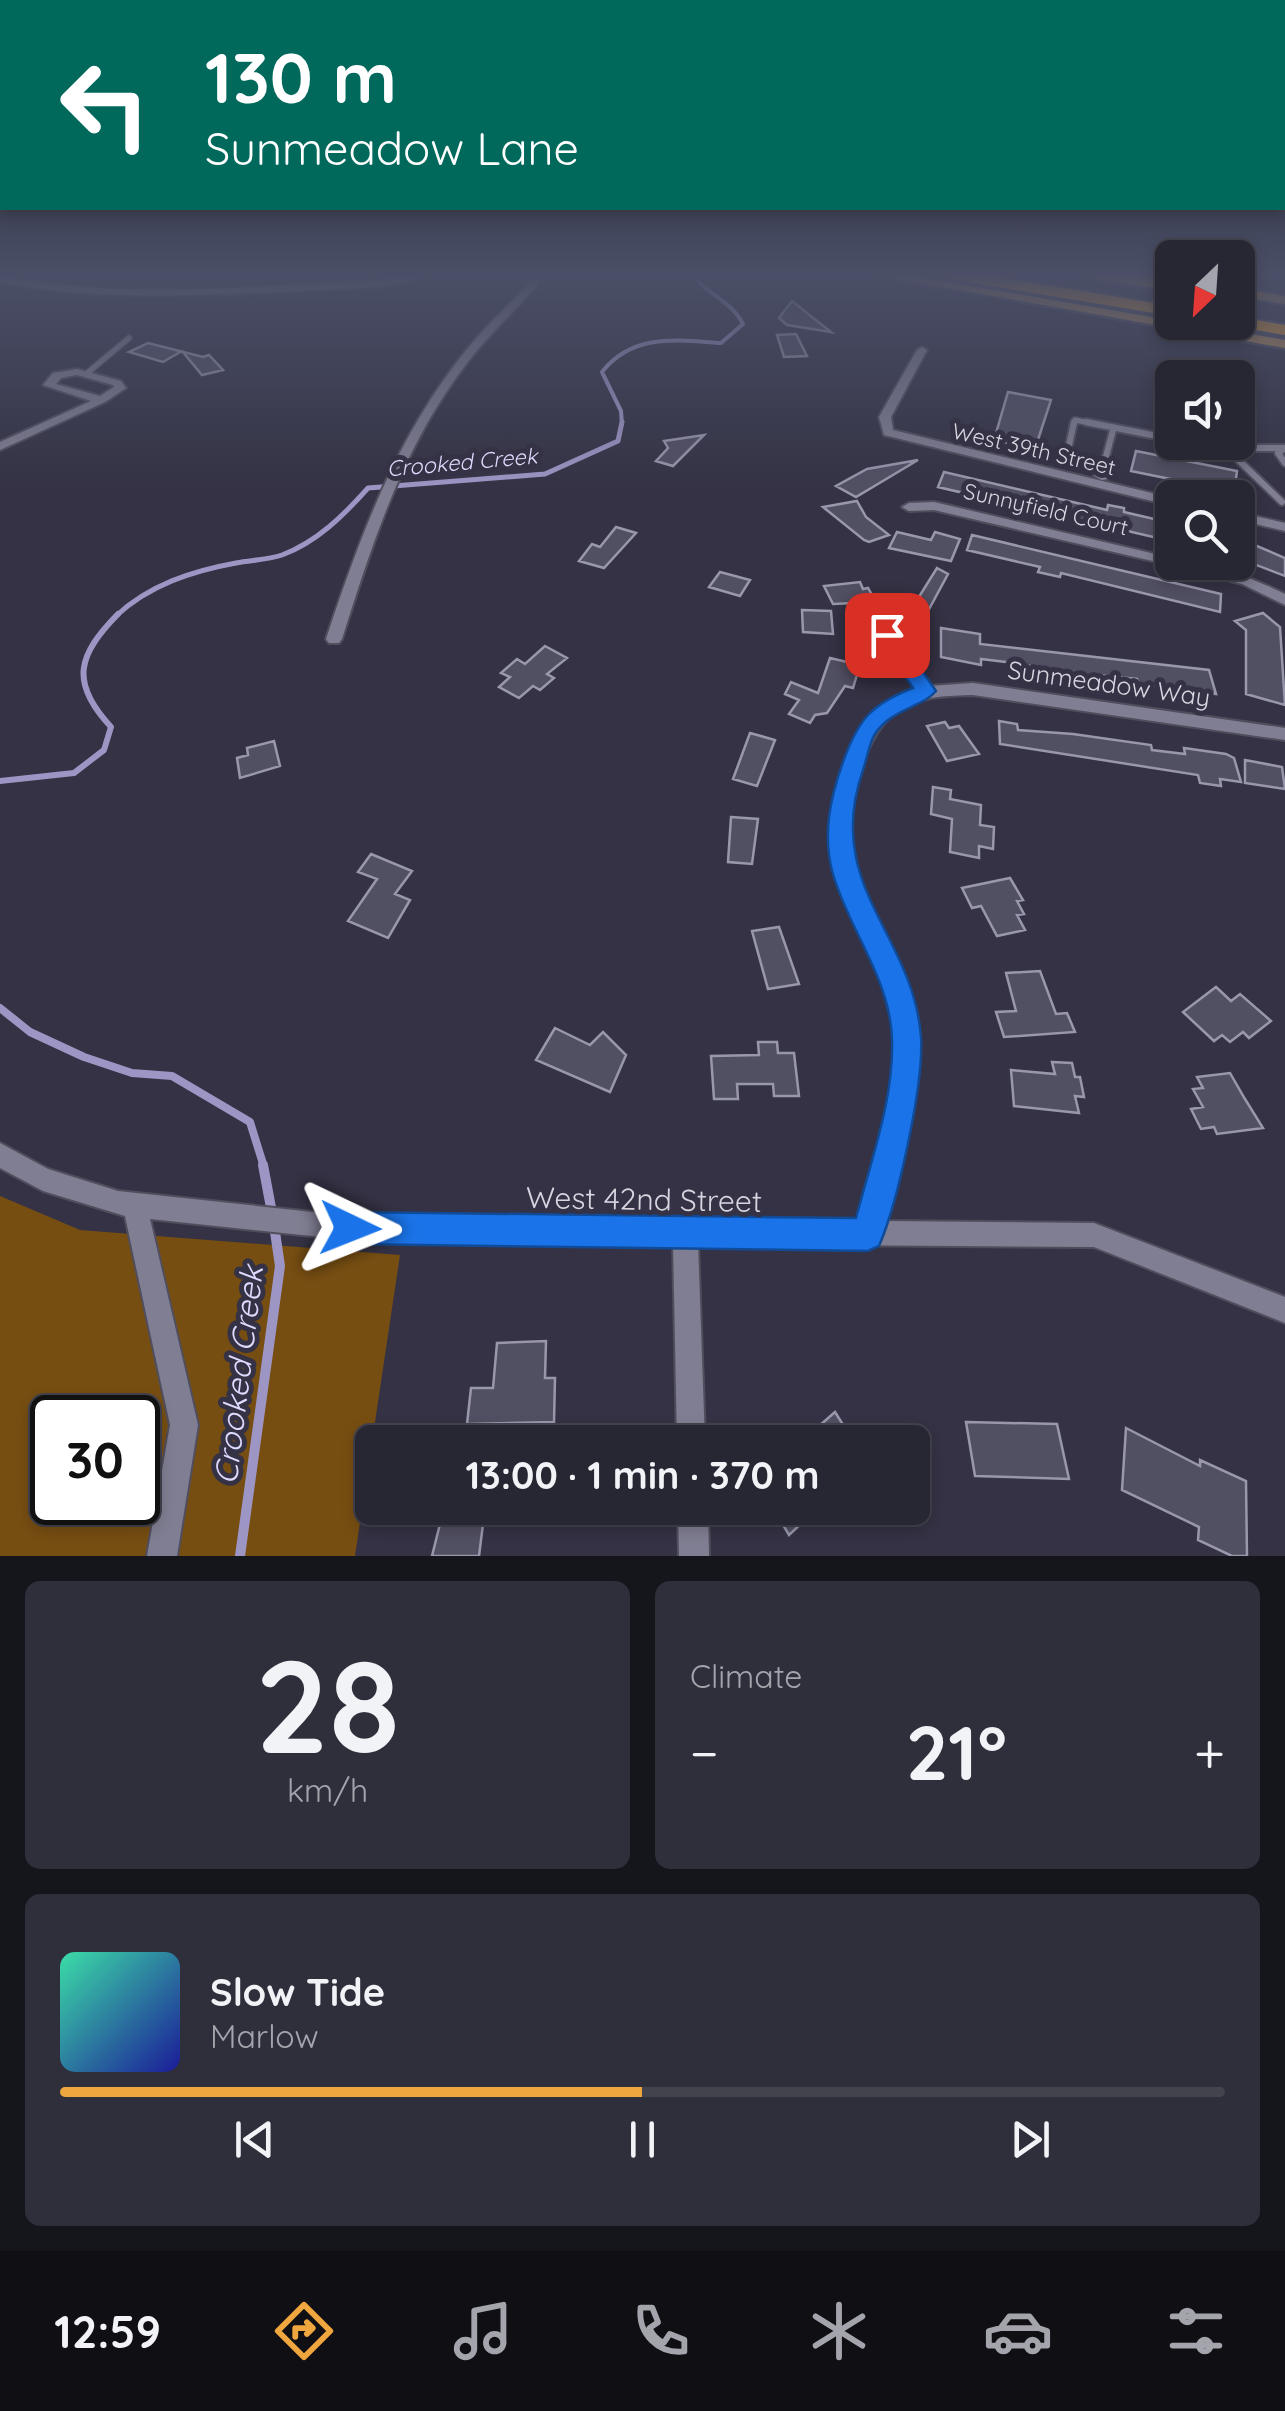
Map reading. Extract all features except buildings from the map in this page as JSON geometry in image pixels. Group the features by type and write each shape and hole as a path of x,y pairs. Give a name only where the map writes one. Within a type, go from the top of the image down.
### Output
{"street":[{"path":"334,639 382,498 442,390 476,345"},
{"name":"West 39th Street","path":"922,350 885,417 888,432 1155,497"},
{"path":"0,446 101,400 117,391 119,384 86,374 65,373 49,382 101,400"},
{"name":"Sunnyfield Court","path":"909,507 934,506 1155,558"},
{"path":"1255,520 1285,527"},
{"name":"Sunnyfield Court","path":"1242,580 1285,600"},
{"path":"868,1234 906,1079 906,1034 891,973 845,873 839,813 869,725 893,704 926,691 887,635"},
{"name":"Sunmeadow Way","path":"926,691 980,690 1285,734"},
{"name":"West 42nd Street","path":"0,1155 43,1180 135,1206 350,1228 1094,1235 1285,1310"},
{"path":"135,1206 184,1425 162,1556"},
{"path":"686,1231 691,1425"},
{"path":"693,1525 694,1556"}],"lane":[{"path":"86,374 121,345"},
{"path":"1104,464 1067,455 1075,420 1155,436"},
{"path":"1104,464 1113,430"},
{"path":"1255,448 1285,448"},
{"path":"1285,448 1278,453 1285,462"},
{"path":"1238,460 1282,502"},
{"path":"1101,481 1098,465 1104,464"}],"shaded area":[{"path":"0,1196 80,1230 400,1255 375,1425 355,1425 355,1525 360,1525 355,1556 0,1556"}],"waterway":[{"name":"Crooked Creek","path":"622,423 621,411 602,372 614,359 643,345"},
{"name":"Crooked Creek","path":"117,615 142,596 172,581 203,570 276,557 307,543 368,488 545,474 618,441 622,423"},
{"name":"Crooked Creek","path":"0,781 74,773 104,750 111,727 89,696 84,669 94,643 117,615"},
{"name":"Crooked Creek","path":"0,1008 30,1032 84,1057 132,1073 172,1076 250,1122 264,1167"},
{"name":"Crooked Creek","path":"263,1165 272,1213"},
{"name":"Crooked Creek","path":"240,1556 280,1266 274,1225"}],"route":[{"path":"350,1228 868,1234 906,1079 906,1034 904,1013 891,973 845,873 839,813 856,754 873,720 893,704 926,691 887,635"}]}
